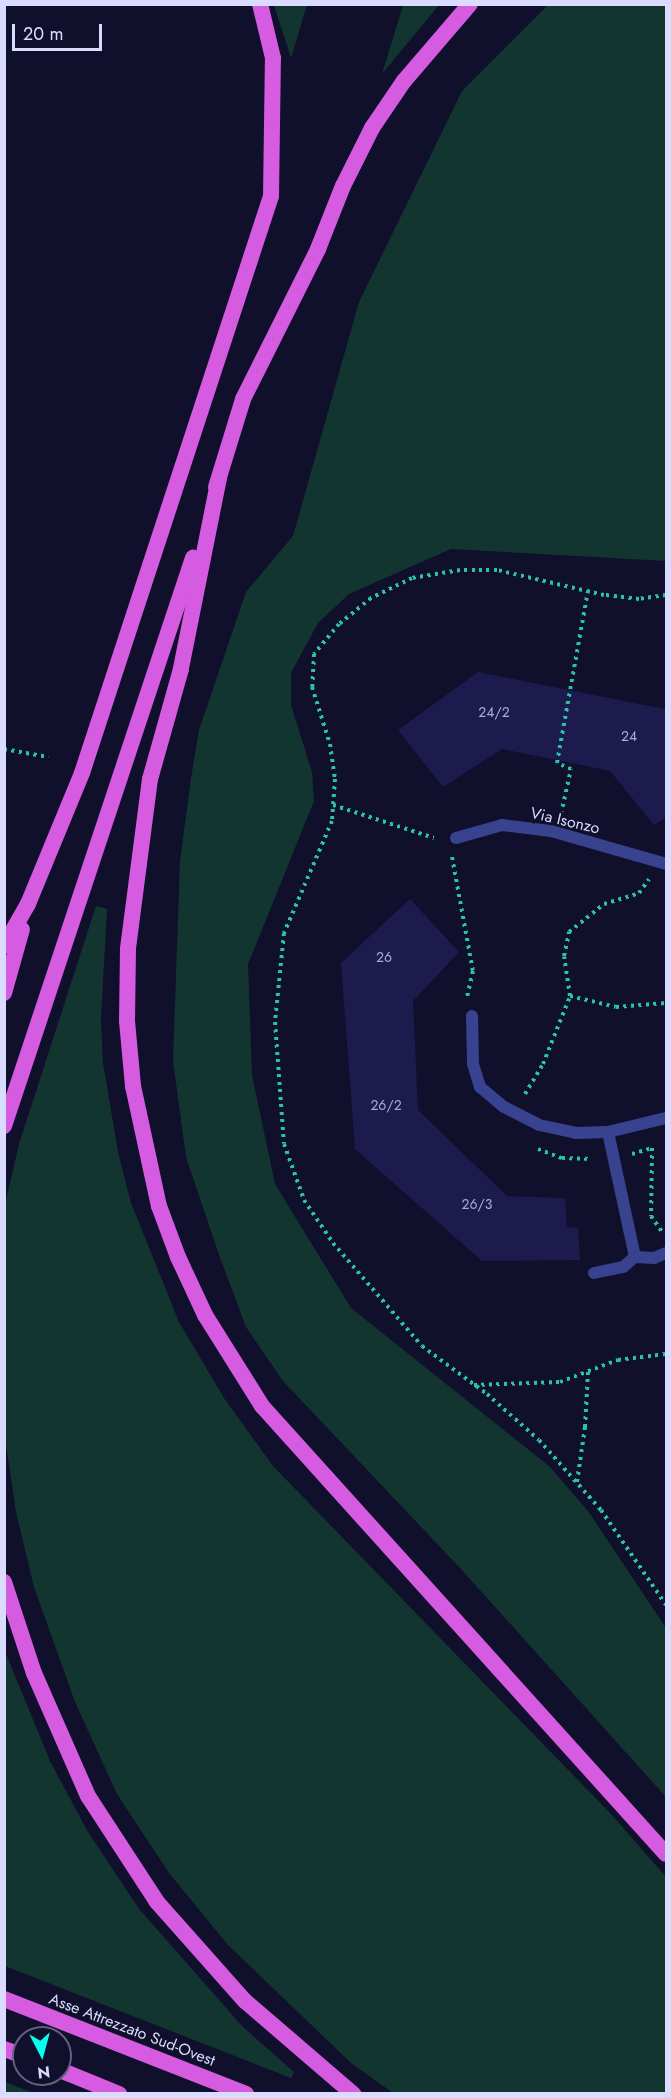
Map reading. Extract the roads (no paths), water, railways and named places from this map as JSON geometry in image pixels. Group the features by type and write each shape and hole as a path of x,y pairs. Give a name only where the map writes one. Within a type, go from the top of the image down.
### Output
{"highway":[{"path":"4,993 28,904 82,773 271,196 273,58 260,4"},
{"path":"4,1126 131,754 243,399 318,249 343,186 372,128 404,81 470,4"},
{"path":"219,478 180,669 150,779 128,949 127,1021 133,1086 159,1206 178,1257 205,1315 262,1406 666,1854"},
{"path":"4,946 28,904"},
{"path":"4,1582 34,1673 88,1796 157,1902 245,2001 353,2094"},
{"name":"Asse Attrezzato Sud-Ovest","path":"4,2000 246,2094"},
{"path":"72,2075 119,2094"}],"street":[{"name":"Via Isonzo","path":"453,843 502,825 551,831 661,862"},
{"path":"472,1016 473,1064 480,1088 539,1125 576,1133 608,1132 666,1118"},
{"path":"608,1132 635,1257"},
{"path":"594,1273 623,1267 635,1257 654,1258 666,1253"}]}
